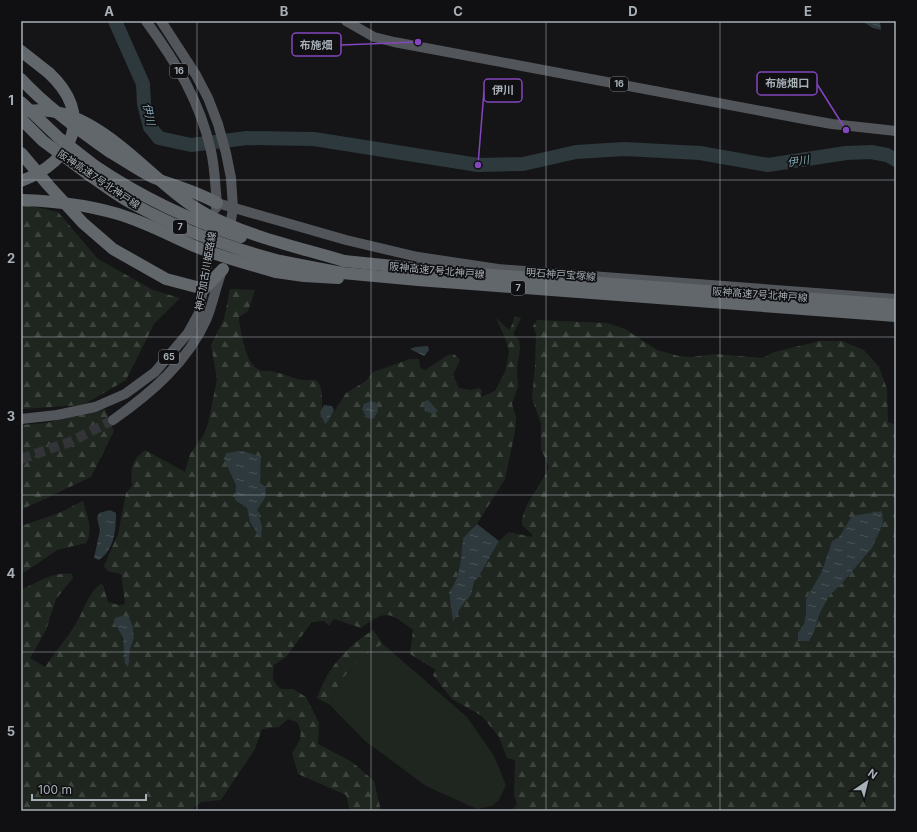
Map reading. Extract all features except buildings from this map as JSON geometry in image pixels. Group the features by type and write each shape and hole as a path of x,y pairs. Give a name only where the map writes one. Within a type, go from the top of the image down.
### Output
{"highway":[{"path":"21,51 49,73 65,91 71,105 74,125 71,140 62,154 47,168 21,181"},
{"path":"21,79 48,105 78,130 122,159 151,176 203,195 217,203"},
{"name":"阪神高速7号北神戸線","path":"21,102 92,171 134,205 222,244 254,254 299,265 342,273 453,284 896,316"},
{"path":"21,112 43,111 74,118 96,129 113,140 167,187 205,214 246,232 344,261"},
{"name":"阪神高速7号北神戸線","path":"21,119 43,141 92,171 154,202 208,226 282,250 344,261 433,270 896,305"},
{"path":"21,153 74,212 113,250 166,279 204,289 223,269"},
{"path":"22,200 65,203 119,214 154,227 218,255 283,273 320,278 418,284 453,284"}],"main road":[{"name":"16","path":"146,21 171,55 195,100 212,152 217,203"},
{"name":"16","path":"161,21 196,75 208,98 218,124 226,153 231,178 233,208"},
{"name":"16","path":"346,21 374,37 394,42 832,124 896,131"},
{"name":"明石神戸宝塚線","path":"217,203 346,240 418,257 498,269 896,299"},
{"name":"神戸加古川姫路線","path":"21,419 58,415 95,407 125,394 155,372 188,334 199,313 217,203"},
{"name":"神戸加古川姫路線","path":"113,420 134,405 163,380 182,359 208,317 215,288 223,269 233,208"}],"green space":[{"path":"27,205 58,212 98,259 153,290 180,298 154,324 126,380 83,405 21,409 21,206"},
{"path":"230,289 255,290 248,311 239,317 243,342 250,362 261,371 278,372 297,379 317,381 320,385 322,407 334,412 346,393 366,381 373,372 410,359 419,359 420,368 425,370 448,355 454,354 460,360 453,375 459,388 470,390 479,388 482,390 481,397 495,391 505,372 509,352 505,338 496,318 509,330 513,323 514,316 521,318 513,334 519,340 520,349 517,368 518,386 512,404 516,417 515,432 505,479 477,524 463,538 458,573 449,592 453,621 461,607 471,595 474,582 499,541 509,532 532,537 532,534 522,525 523,518 528,503 549,467 541,449 541,424 532,398 536,334 533,326 537,320 607,323 625,329 657,350 679,356 691,357 715,354 763,358 774,352 820,341 842,341 864,350 879,367 887,389 888,422 896,425 896,811 511,811 517,804 514,795 515,760 507,758 499,737 482,716 452,699 433,675 436,670 410,654 413,630 393,616 387,615 376,618 361,628 334,619 329,626 324,621 312,622 286,657 274,665 273,676 275,683 281,689 293,689 306,697 319,723 318,744 352,762 374,781 381,811 350,811 346,795 298,774 292,753 299,742 301,735 297,722 288,719 279,727 262,729 255,749 221,800 201,802 191,811 21,811 21,590 52,576 59,574 72,574 73,578 56,599 46,630 30,658 45,667 67,638 91,595 102,583 108,602 119,605 125,604 121,574 107,571 104,566 118,534 126,493 132,486 132,465 136,458 145,450 185,472 190,454 203,436 208,424 217,379 211,345 224,319","holes":["261,457 260,483 265,498 257,510 262,526 250,522 247,508 235,500 236,485","852,517 872,548 844,581 829,595 820,613 814,632 799,633 804,624 806,599 822,571 832,541 839,537","114,621 133,628 134,638 130,649 129,661 122,636"]},
{"path":"105,409 114,431 91,477 21,510 21,425 46,423"},
{"path":"83,501 90,528 86,543 57,550 25,572 21,571 21,526 59,513"},
{"path":"373,630 383,644 365,655 350,669 339,685 330,705 317,698 321,687 339,659 354,644"},
{"path":"383,644 467,717 494,756 506,785 499,800 492,806 477,809 426,786 364,740 330,705 339,685 350,669 365,655"}],"water":[{"path":"862,21 880,21 881,30 873,28"},
{"path":"428,346 429,350 424,356 410,349 415,347"},
{"path":"428,400 438,411 433,414 425,411 423,402"},
{"path":"371,401 377,403 378,411 373,419 367,418 362,409 364,404"},
{"path":"324,405 332,406 334,410 325,424 320,413"},
{"path":"243,451 261,457 260,483 266,487 265,498 257,510 262,526 261,539 250,522 247,508 235,500 236,485 224,459 226,453"},
{"path":"110,510 116,513 115,533 108,551 99,560 94,558 100,530 97,518 99,513"},
{"path":"882,511 883,523 872,548 829,596 820,613 814,632 809,641 798,641 798,633 804,624 806,599 822,571 832,541 839,537 852,516"},
{"path":"477,524 499,541 474,582 471,595 461,607 453,622 449,592 458,573 463,538"},
{"path":"122,616 129,617 133,628 134,638 130,649 128,667 125,663 123,638 114,621 115,618"}],"waterway":[{"name":"伊川","path":"115,21 143,84 144,104 150,127 159,138 191,145 247,138 314,139 478,165 523,164 576,152 624,149 700,153 768,165 846,153 871,152 887,155 896,160"}],"tunnel":[{"path":"21,459 70,442 113,420"}],"place":[{"name":"布施畑","path":"418,42"},
{"name":"布施畑口","path":"846,130"},
{"name":"伊川","path":"478,165"}]}
